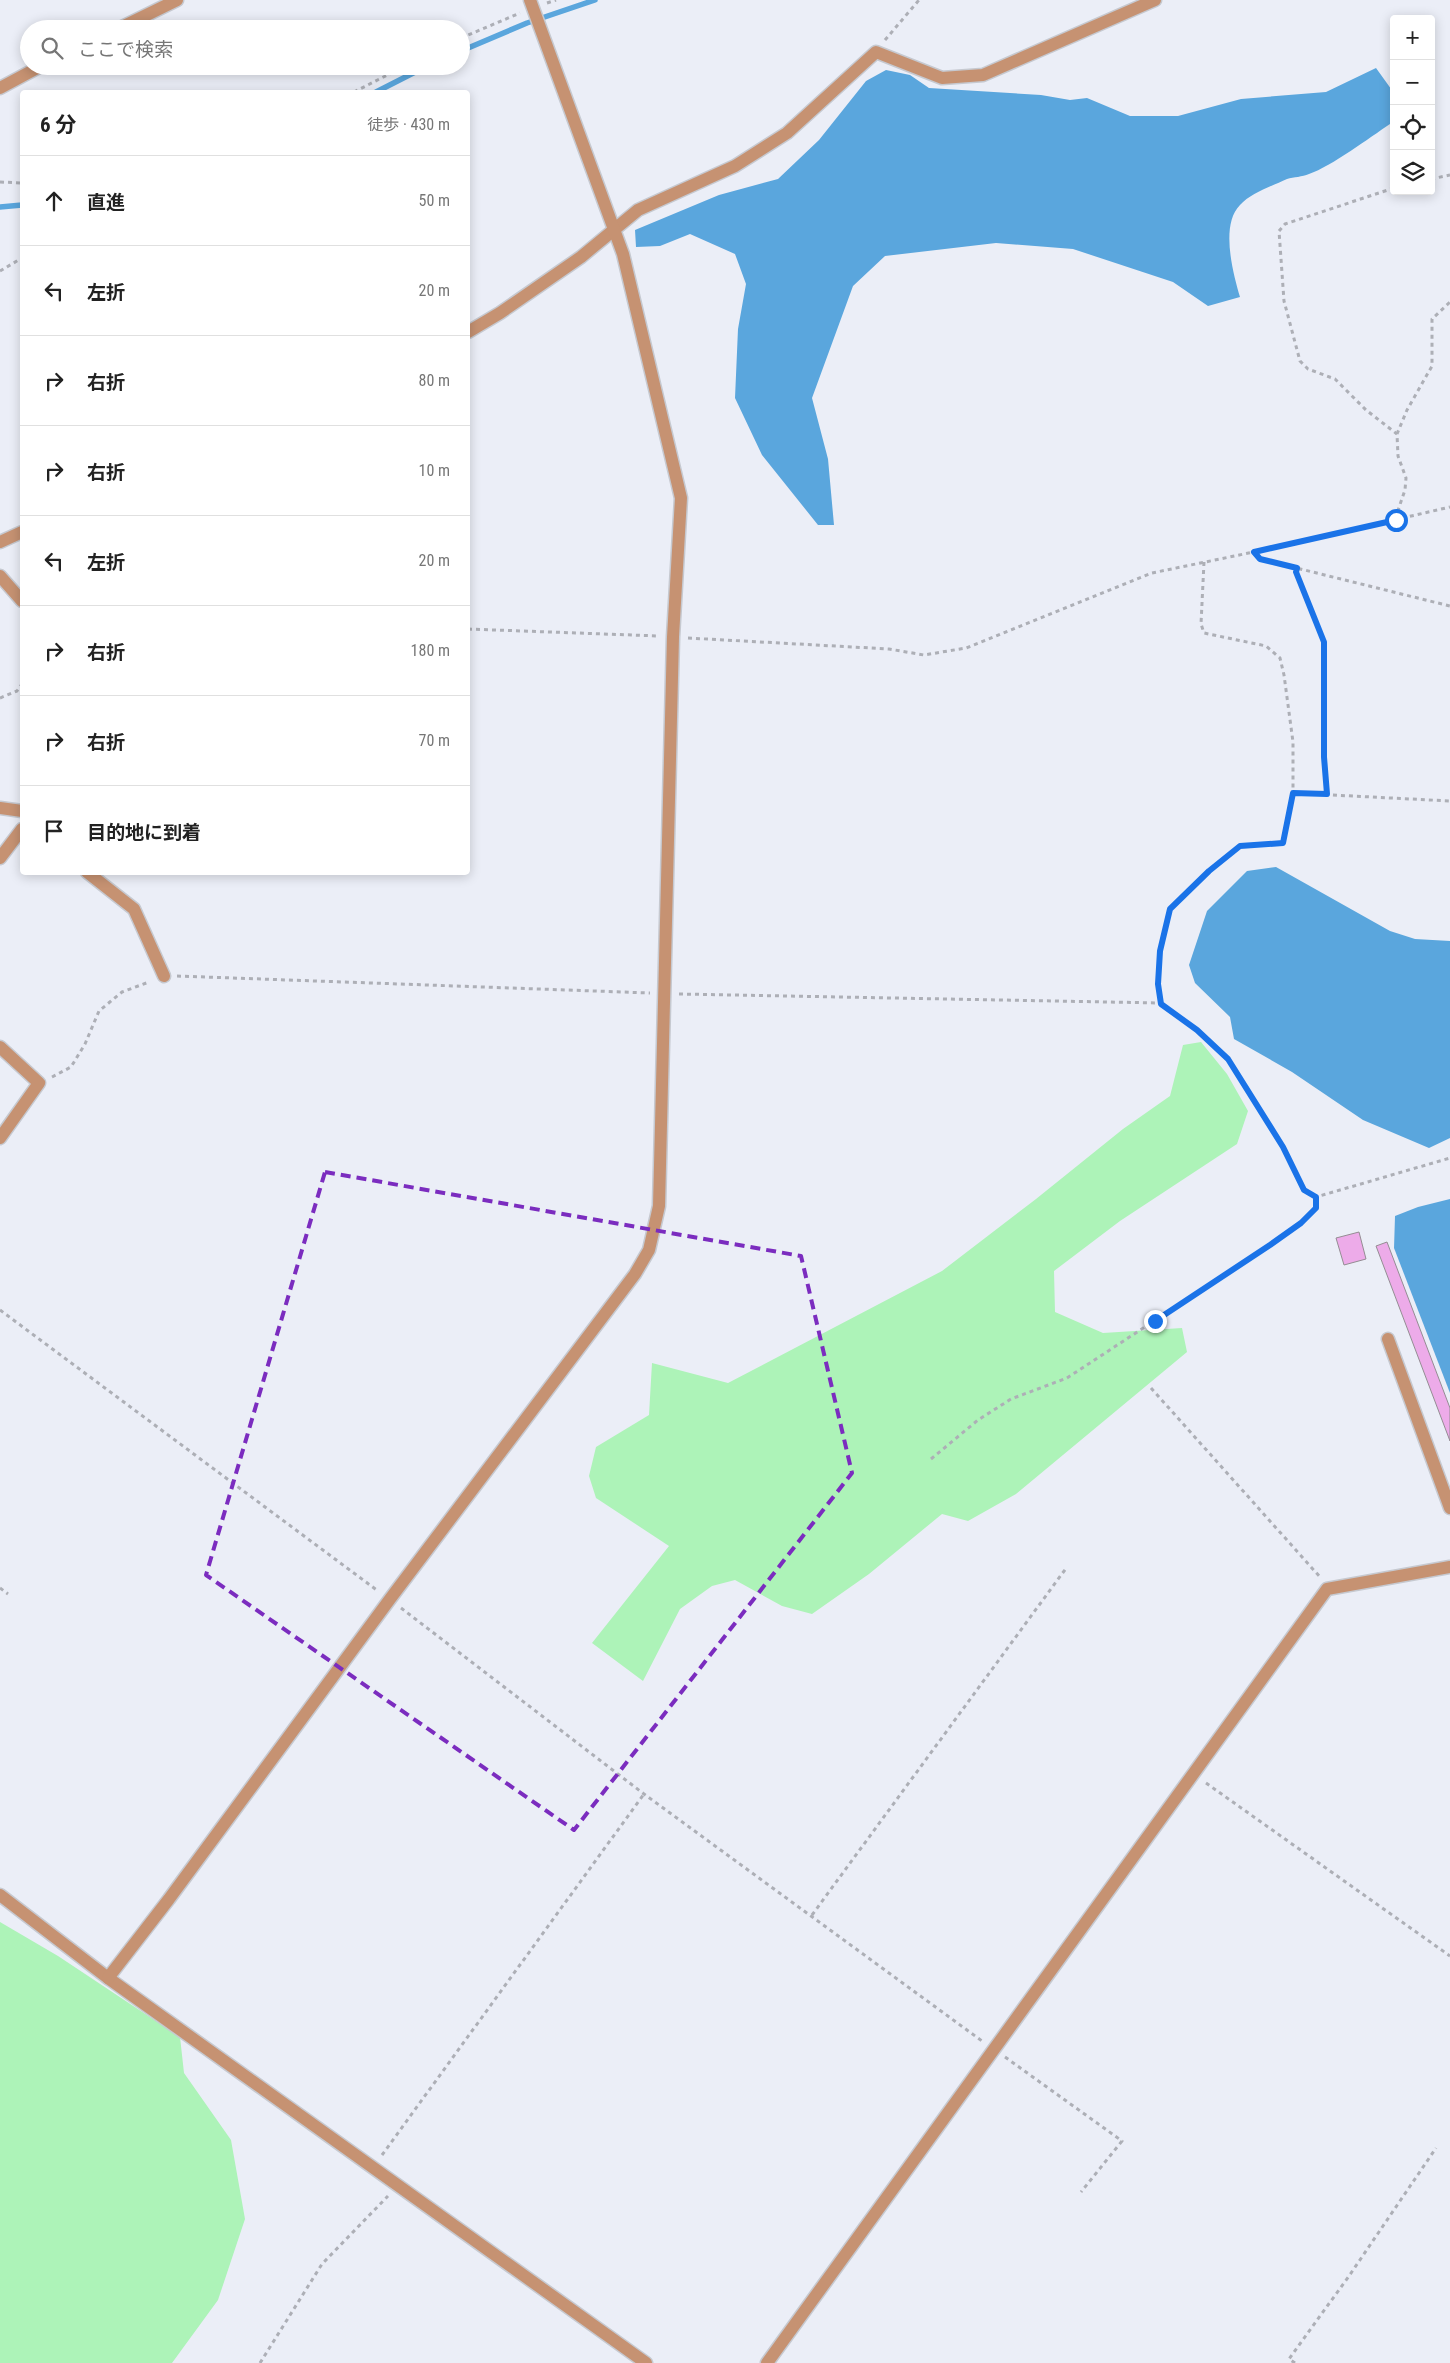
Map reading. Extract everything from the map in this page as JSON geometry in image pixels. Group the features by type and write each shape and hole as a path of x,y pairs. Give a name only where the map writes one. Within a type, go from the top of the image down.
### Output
{"street":[{"path":"136,20 176,0"},
{"path":"470,331 500,313 614,231 638,210 735,166 787,133 876,52 942,78 983,75 1155,0"},
{"path":"108,1978 635,1274 649,1250 659,1206 673,637 681,498 623,254 532,4"},
{"path":"0,88 24,75"},
{"path":"0,542 20,533"},
{"path":"0,576 20,599"},
{"path":"0,808 20,811"},
{"path":"0,858 20,832"},
{"path":"91,875 134,909 164,976"},
{"path":"0,1047 39,1083 0,1138"},
{"path":"1388,1339 1450,1508"},
{"path":"767,2363 1327,1589 1450,1567"},
{"path":"0,1895 108,1978 646,2363"}],"path":[{"path":"470,34 532,4 556,0"},
{"path":"876,52 918,0"},
{"path":"358,90 387,75"},
{"path":"1435,178 1450,175"},
{"path":"0,182 20,183"},
{"path":"1390,189 1285,224 1279,231 1284,301 1300,361 1308,369 1335,379 1366,410 1397,434"},
{"path":"0,271 20,259"},
{"path":"1396,520 1405,490 1406,478 1398,456 1397,434 1407,410 1432,366 1432,319 1450,302"},
{"path":"470,629 673,637 889,649 924,655 966,648 1152,574 1450,507"},
{"path":"1254,552 1260,559 1450,606"},
{"path":"1161,1004 1158,984 1160,951 1170,909 1209,871 1240,846 1283,843 1293,793 1293,742 1280,658 1266,646 1204,633 1201,624 1204,562"},
{"path":"1297,568 1296,572 1324,642 1324,757 1327,794"},
{"path":"0,698 17,692 20,687"},
{"path":"1293,793 1450,801"},
{"path":"39,1083 71,1067 85,1044 99,1011 122,992 164,976 664,993 1161,1004 1197,1030 1228,1059 1283,1147 1304,1190 1316,1197 1450,1158"},
{"path":"931,1460 978,1420 1011,1399 1067,1378 1270,1245 1301,1223 1316,1208 1316,1197"},
{"path":"0,1310 390,1600 644,1794 994,2050 1122,2141 1081,2192"},
{"path":"1151,1388 1248,1494 1323,1580 1327,1589"},
{"path":"812,1916 1067,1567"},
{"path":"0,1588 8,1594"},
{"path":"1194,1774 1450,1956"},
{"path":"373,2168 644,1794"},
{"path":"1295,2363 1289,2359 1349,2276 1436,2148"},
{"path":"260,2363 322,2264 386,2199 396,2185"}],"highlighted area":[{"path":"325,1172 801,1256 852,1473 574,1830 206,1575"}],"green space":[{"path":"1201,1042 1227,1074 1248,1111 1237,1144 1120,1221 1054,1271 1055,1312 1103,1333 1182,1328 1187,1352 1016,1494 968,1521 942,1514 869,1574 812,1614 782,1606 735,1580 712,1586 680,1609 643,1681 592,1643 669,1546 596,1498 589,1476 596,1447 649,1415 652,1363 728,1383 942,1271 1123,1129 1170,1096 1183,1045"},
{"path":"0,1922 58,1956 180,2037 184,2073 231,2140 245,2219 218,2300 172,2363 0,2363"}],"water":[{"path":"1376,68 1390,87 1390,124 1328,165 1306,175 1287,179 1256,193 1240,205 1234,214 1229,237 1234,275 1240,297 1208,306 1173,282 1073,249 996,243 885,256 853,286 812,398 828,459 834,525 818,525 762,455 735,398 738,329 746,284 735,254 690,234 660,246 636,247 635,230 719,195 778,179 819,140 866,81 886,70 910,75 929,88 1041,95 1070,100 1087,98 1130,116 1178,116 1241,99 1326,92"},
{"path":"1276,867 1390,931 1415,939 1450,941 1450,1138 1429,1148 1363,1120 1292,1072 1234,1039 1230,1017 1195,983 1189,965 1207,911 1247,871"},
{"path":"1450,1199 1450,1393 1394,1248 1395,1216 1418,1207"}],"building":[{"path":"1359,1232 1366,1259 1344,1265 1336,1238"},
{"path":"1387,1242 1450,1408 1450,1441 1376,1246"}],"waterway":[{"path":"470,47 527,23 595,0"},
{"path":"380,90 409,75"},
{"path":"0,207 20,205"}],"route":[{"path":"1155,1321 1270,1245 1301,1223 1316,1208 1316,1197 1304,1190 1283,1147 1248,1087 1228,1059 1197,1030 1161,1004 1158,984 1160,951 1170,909 1209,871 1240,846 1283,843 1293,793 1327,794 1324,757 1324,642 1296,572 1297,568 1260,559 1254,552 1396,520"}]}
